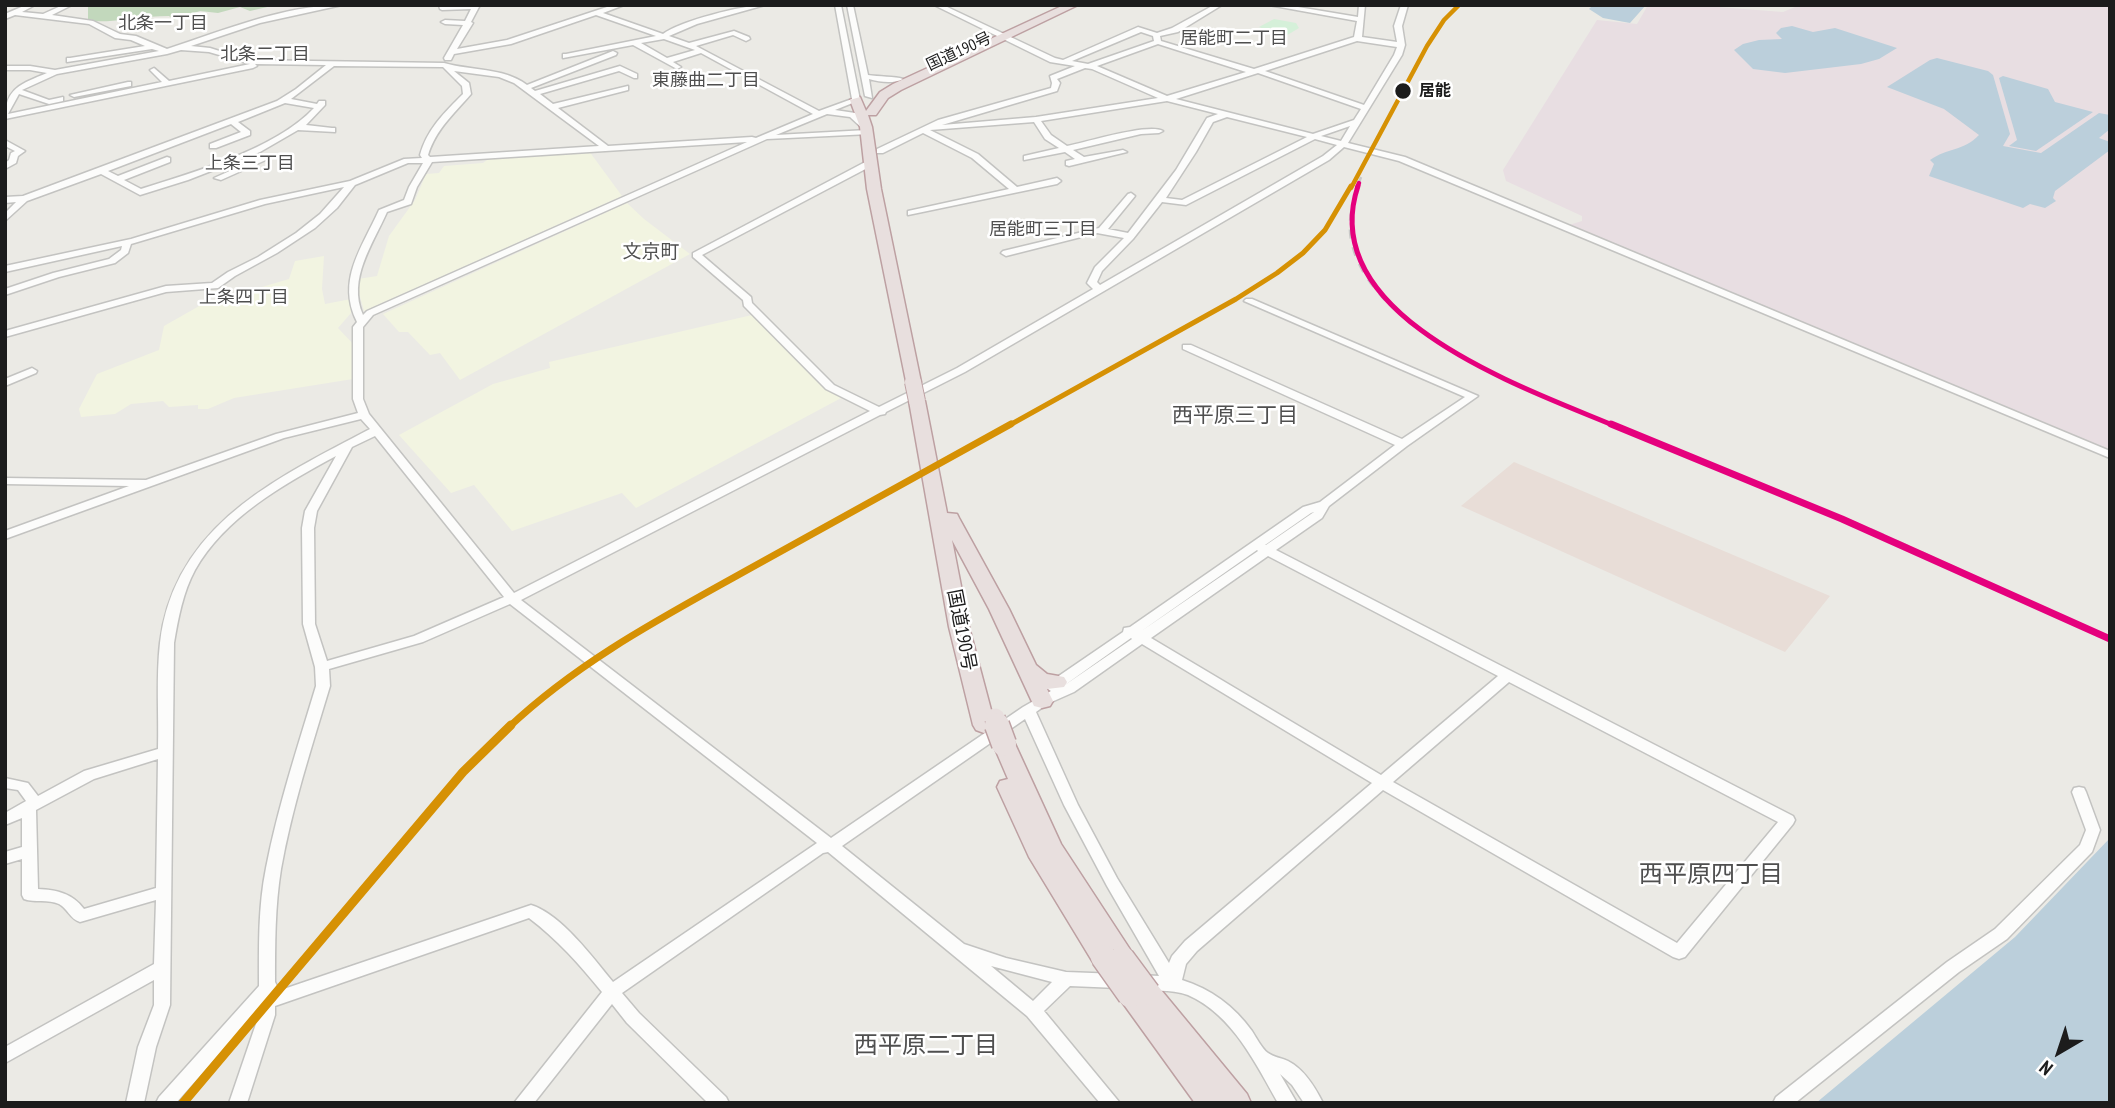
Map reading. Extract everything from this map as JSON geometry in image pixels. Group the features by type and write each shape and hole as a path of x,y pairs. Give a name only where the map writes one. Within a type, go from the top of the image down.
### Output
{"highway":[{"name":"国道190号","path":"872,112 889,91 1062,5"},
{"name":"国道190号","path":"865,96 1073,5"},
{"name":"国道190号","path":"865,96 952,61"},
{"name":"国道190号","path":"865,96 872,112 876,156 874,189 918,379 967,664 1037,851 1139,994 1237,1103"},
{"name":"国道190号","path":"865,96 866,130 876,156"},
{"name":"国道190号","path":"934,466 950,518 989,722"},
{"path":"950,518 999,609 1027,669 1035,706"},
{"path":"1027,669 1042,681 1056,682"},
{"name":"国道190号","path":"1139,994 1157,1034 1211,1103"}],"street":[{"path":"5,17 32,5"},
{"path":"44,16 69,5"},
{"path":"5,115 17,91 27,83 55,72 167,52 258,21 339,5"},
{"path":"442,5 442,8 476,6 444,65"},
{"path":"451,52 508,42 621,5"},
{"path":"566,56 663,37 671,30 762,5"},
{"path":"838,5 865,96"},
{"path":"850,5 864,76 865,96"},
{"path":"937,5 1053,60 1087,66 1167,99 1390,155 2110,455"},
{"path":"881,412 830,387 747,304 748,299 696,255 941,122 1015,98 1054,89 1056,83 1053,78 1157,39 1219,5"},
{"path":"1272,5 1361,20"},
{"path":"1357,39 1360,35 1362,5"},
{"path":"322,667 354,655 432,634 492,605 513,599 961,370 1326,158 1344,143 1398,55 1401,45 1398,26 1405,5"},
{"path":"15,13 91,22 118,36 133,38 167,52"},
{"path":"599,14 702,50 821,113 852,115 866,130"},
{"path":"445,22 469,23"},
{"path":"1064,62 1140,29 1157,39 1366,108"},
{"path":"690,45 734,33 746,39"},
{"path":"928,129 1036,119 1167,99 1357,39 1401,45"},
{"path":"635,43 677,68"},
{"path":"525,88 582,66 625,45"},
{"path":"69,60 150,47"},
{"path":"183,48 210,50 235,60 264,63 444,65 457,71 503,75 552,107 606,148"},
{"path":"667,61 702,50"},
{"path":"5,115 160,77 212,73 264,63"},
{"path":"5,200 24,199 285,101 331,65"},
{"path":"361,321 355,312 353,285 362,249 383,210 408,202 428,161 425,159 426,146 434,129 467,94 466,85 449,73 444,65"},
{"path":"582,66 601,73"},
{"path":"5,68 55,72"},
{"path":"533,94 620,68 634,76"},
{"path":"864,76 882,80 899,79"},
{"path":"552,107 625,88"},
{"path":"17,91 49,102 69,100"},
{"path":"865,96 762,138 370,313 358,327 358,399 364,415 513,599 956,946 1033,1011 1111,1103"},
{"path":"103,171 139,191 185,178 250,153 304,123 320,104 285,101"},
{"path":"1098,289 1092,283 1092,276 1130,236 1184,166 1210,120 1227,114"},
{"path":"1036,119 1048,137 1083,160"},
{"path":"214,146 247,133 231,120"},
{"path":"1158,199 1184,203 1315,136 1358,121"},
{"path":"298,127 332,130"},
{"path":"928,129 975,156 1014,189"},
{"path":"5,269 127,243 263,202 352,183 398,164 425,159 866,130"},
{"path":"1027,158 1159,131"},
{"path":"5,142 21,151 8,163"},
{"path":"1084,145 1101,157"},
{"path":"1069,163 1123,152"},
{"path":"250,153 268,159"},
{"path":"218,178 268,159"},
{"path":"118,179 167,160"},
{"path":"911,213 1057,181"},
{"path":"5,334 166,289 215,286 227,274 261,259 321,221 352,183"},
{"path":"1102,230 1131,196"},
{"path":"7,217 24,199"},
{"path":"1006,253 1102,230 1130,236"},
{"path":"5,292 56,275 112,261 125,251 127,243"},
{"path":"1035,706 1056,682 1135,635 1261,548 1318,515 1324,504 1402,444 1473,396 1249,301"},
{"path":"1187,347 1402,444"},
{"path":"5,383 32,371"},
{"path":"5,535 281,436 364,415"},
{"path":"135,1103 147,1047 162,1005 167,643 179,591 189,569 219,532 272,487 377,430"},
{"path":"238,1103 267,1015 267,931 273,870 287,808 316,718 323,686 322,667 309,624 308,528 311,511 348,445"},
{"path":"5,481 150,483"},
{"path":"1135,635 1383,783 1679,952 1788,820 1261,548"},
{"path":"523,1103 612,991 819,848 831,846 1035,706 1069,689 1135,635"},
{"path":"1173,984 1178,961 1191,946 1368,792 1383,783 1507,676"},
{"path":"1035,706 1071,805 1106,871 1173,984"},
{"path":"5,820 89,775 166,752"},
{"path":"5,783 24,786 33,801 29,809 30,895 61,897 72,903 80,916 164,892"},
{"path":"1782,1103 1953,967 2001,934 2087,848 2094,830 2080,792"},
{"path":"5,858 29,851"},
{"path":"165,1103 269,993 531,911 559,932 633,1018 720,1103"},
{"path":"956,946 1006,964 1066,979 1173,984 1211,1000 1228,1013 1262,1059 1288,1103"},
{"path":"5,1056 163,967"},
{"path":"1033,1011 1066,979"},
{"path":"1157,1034 1198,1103"},
{"path":"1262,1059 1284,1065 1301,1081 1314,1103"}],"shaded area":[{"path":"1648,5 1692,5 1783,12 1800,5 2110,5 2110,451 1569,225 1582,221 1582,216 1506,181 1503,170 1597,20 1637,24"},
{"path":"1274,19 1296,23 1299,28 1284,37 1259,27"},
{"path":"589,151 622,196 364,311 358,279 377,276 389,236 415,200 426,174 439,173 444,166 483,163 491,157"},
{"path":"627,203 690,254 460,380 440,353 430,355 408,332 399,332 383,314"},
{"path":"324,256 322,289 325,304 351,299 351,313 338,328 355,346 353,379 234,398 208,409 198,409 198,405 169,407 163,401 131,404 115,414 81,417 79,409 97,374 159,350 164,326 201,305 289,279 295,261"},
{"path":"752,315 824,386 843,397 636,508 622,493 512,531 474,485 451,493 399,435 493,384 550,368 549,362"},
{"path":"1514,462 1830,596 1785,652 1461,506"}],"green space":[{"path":"88,5 276,5 250,11 240,7 218,13 200,11 174,20 169,16 88,21"}],"water":[{"path":"1593,5 1646,5 1630,23 1603,18 1589,9"},
{"path":"1792,26 1813,32 1835,28 1897,48 1879,59 1861,64 1785,73 1753,69 1734,50 1743,44 1759,40 1782,39 1776,33 1781,28"},
{"path":"1937,58 1988,71 1993,75 2010,134 2003,146 2041,153 2099,113 2110,115 2110,129 2099,138 2110,142 2110,150 2055,191 2053,198 2056,201 2045,208 2030,204 2023,208 1929,176 1934,164 1930,160 1967,144 1979,135 1944,109 1887,87"},
{"path":"2003,76 2048,89 2055,102 2093,112 2036,151 2009,146 2017,140 1999,78"},
{"path":"2110,838 2110,1103 1816,1103 2015,937"}],"railway":[{"path":"1361,177 1351,216 1351,240 1364,274 1389,304 1422,331 1461,356 1543,396 1615,426"},
{"path":"1611,424 1874,531 2110,639"}],"transit line":[{"path":"183,1103 463,772 543,695 591,660 670,613 1236,299 1303,253 1335,217 1427,46 1444,20 1459,5"},
{"path":"1359,183 1352,203 1350,223 1352,241 1367,275 1378,290 1408,319 1470,361 1539,394 1932,558 2110,639"}],"place":[{"name":"居能","path":"1403,91"}],"district":[{"name":"北条一丁目","path":"163,24"},
{"name":"居能町二丁目","path":"1234,39"},
{"name":"北条二丁目","path":"265,55"},
{"name":"東藤曲二丁目","path":"706,81"},
{"name":"上条三丁目","path":"250,164"},
{"name":"居能町三丁目","path":"1043,230"},
{"name":"文京町","path":"651,253"},
{"name":"上条四丁目","path":"244,298"},
{"name":"西平原三丁目","path":"1235,416"},
{"name":"西平原四丁目","path":"1711,875"},
{"name":"西平原二丁目","path":"926,1046"}]}
